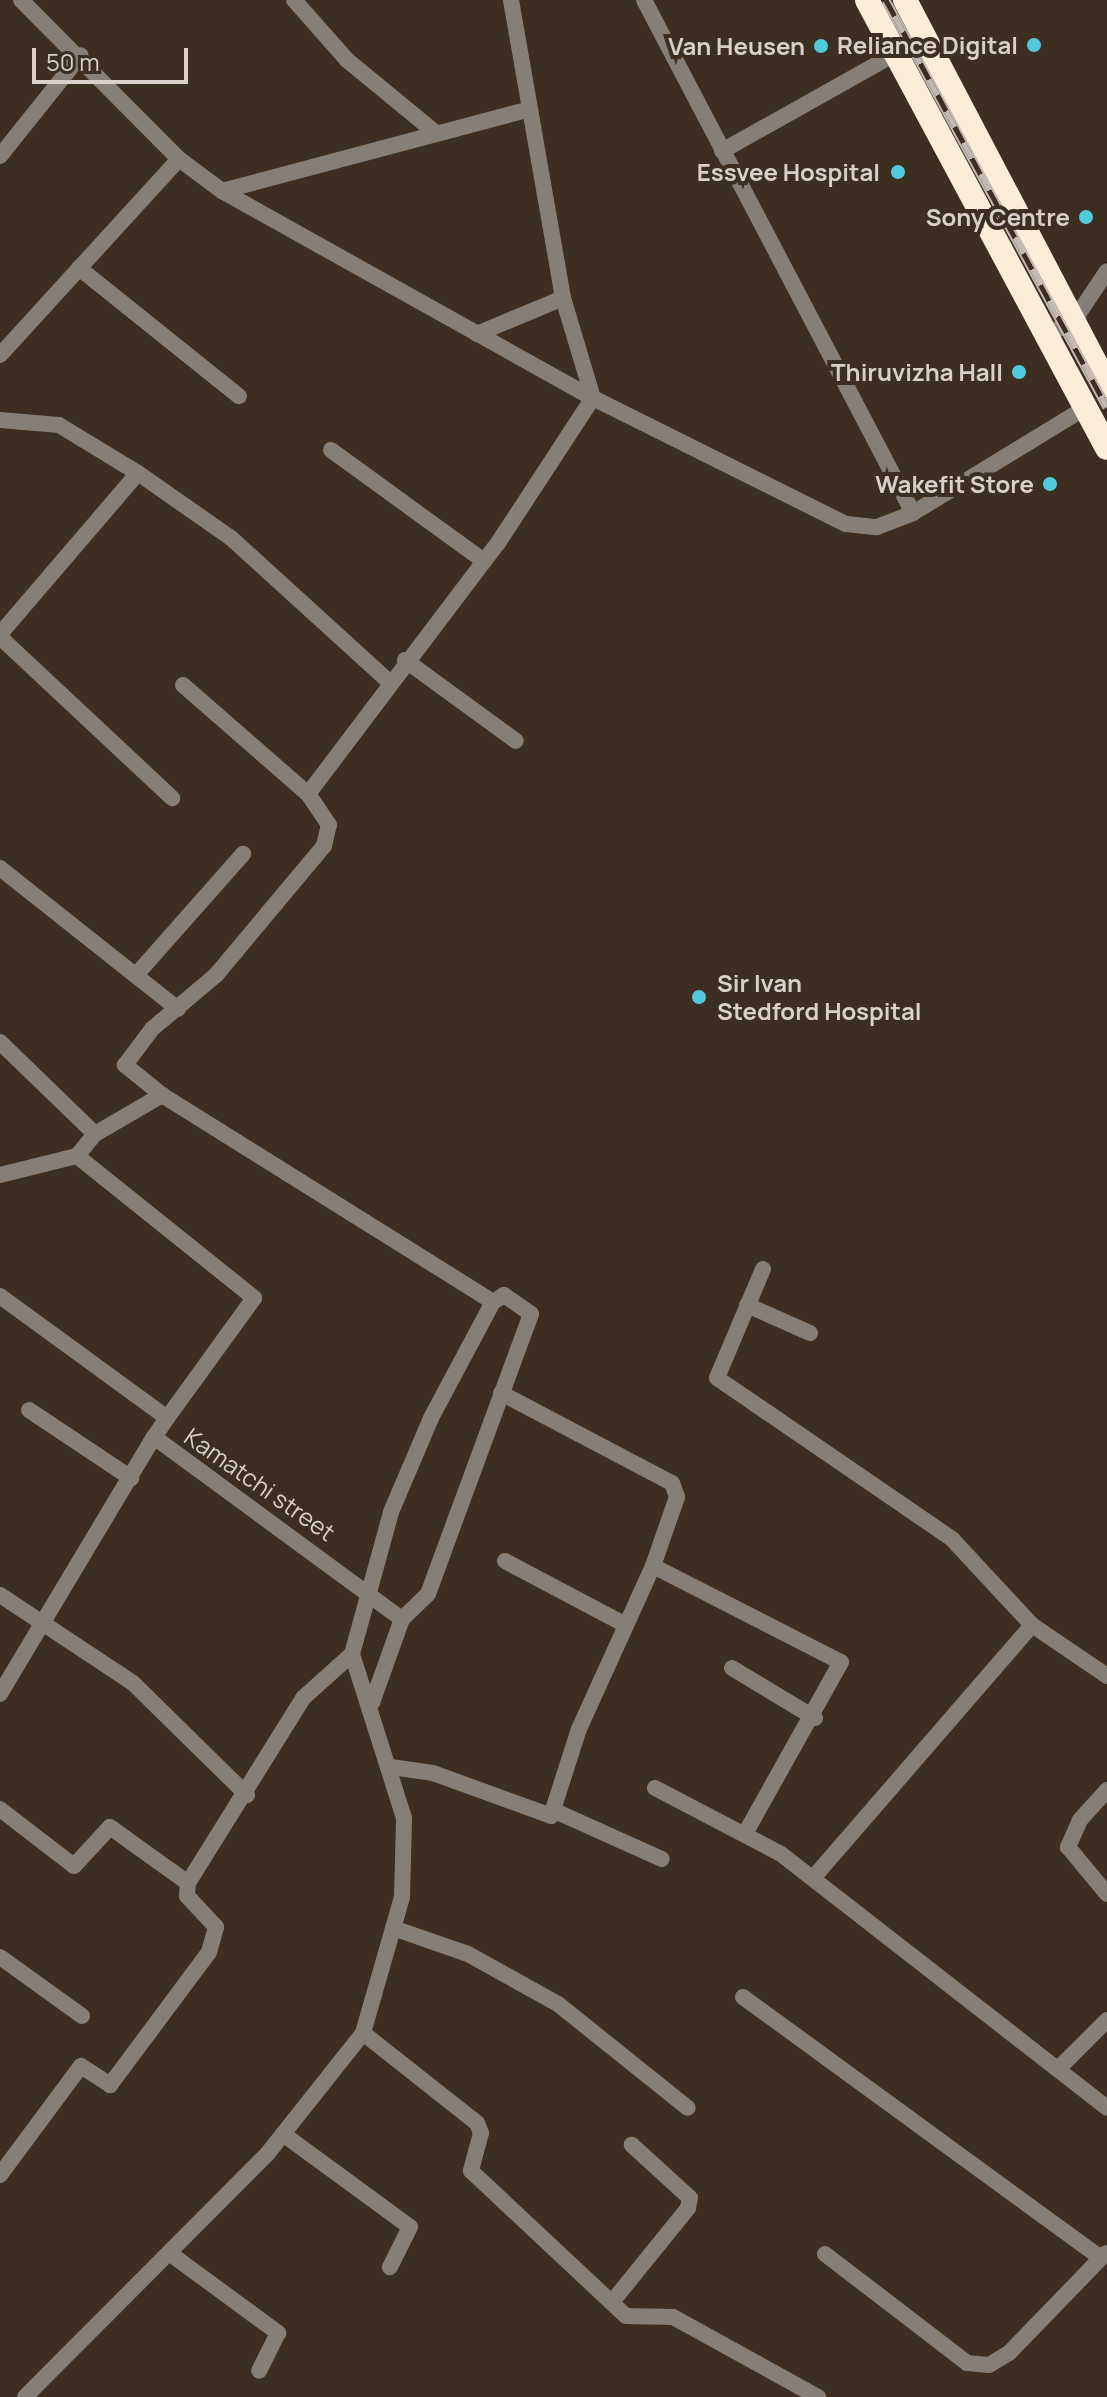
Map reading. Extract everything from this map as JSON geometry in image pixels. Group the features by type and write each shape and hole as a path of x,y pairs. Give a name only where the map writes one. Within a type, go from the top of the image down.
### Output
{"highway":[{"path":"867,0 1107,448"},
{"path":"905,0 1107,385"}],"street":[{"path":"294,0 347,60 436,133"},
{"path":"511,0 526,110 563,298 593,398"},
{"path":"644,0 913,513"},
{"path":"24,1 81,55 179,159 222,191 593,398 846,524 877,527 913,513 1085,408"},
{"path":"722,151 895,54"},
{"path":"0,156 81,55"},
{"path":"222,191 526,110"},
{"path":"0,355 179,159"},
{"path":"79,268 239,396"},
{"path":"1046,335 1073,322 1107,271"},
{"path":"477,334 563,298"},
{"path":"308,794 388,681 484,561 593,398"},
{"path":"0,420 59,425 138,473 231,538 388,681"},
{"path":"331,450 484,561"},
{"path":"138,473 0,636 172,798"},
{"path":"405,660 516,741"},
{"path":"183,685 308,794 329,825 324,846 216,975 152,1029 125,1065 162,1095 493,1302"},
{"path":"136,975 243,854"},
{"path":"0,868 178,1009"},
{"path":"2,1043 95,1134"},
{"path":"0,1175 77,1156 95,1134 162,1095"},
{"path":"77,1156 254,1298 167,1418"},
{"path":"763,1269 717,1378 952,1539 1032,1625 1107,1676"},
{"path":"0,2175 6,2150 81,2066 110,2085 209,1952 216,1927 187,1896 188,1883 247,1795 303,1698 352,1654 391,1512 431,1418 493,1302 504,1295 531,1314 428,1594 402,1619 372,1703"},
{"name":"Kamatchi street","path":"0,1296 167,1418 154,1437 370,1592 402,1619"},
{"path":"747,1305 810,1333"},
{"path":"391,1767 433,1773 546,1816 555,1811 579,1729 653,1566 677,1497 672,1483 501,1393"},
{"path":"29,1410 131,1478"},
{"path":"0,1694 47,1623 154,1437"},
{"path":"505,1561 626,1625"},
{"path":"653,1566 841,1662 815,1718 745,1834"},
{"path":"0,1595 47,1623 133,1683 247,1795"},
{"path":"813,1878 982,1690 1032,1625"},
{"path":"25,2397 172,2255 283,2134 363,2033 402,1897 404,1818 372,1703 352,1654"},
{"path":"732,1668 815,1718"},
{"path":"655,1788 745,1834 813,1878 1061,2066 1107,2108"},
{"path":"1107,1790 1080,1820 1068,1847 1107,1894"},
{"path":"0,1809 74,1866 110,1827 188,1883"},
{"path":"555,1811 662,1859"},
{"path":"393,1928 468,1954 558,2004 688,2108"},
{"path":"0,1957 82,2016"},
{"path":"743,1997 1104,2255 1009,2353 989,2365 967,2363 825,2254"},
{"path":"1061,2066 1107,2020"},
{"path":"363,2033 477,2123 481,2133 471,2171 612,2302 636,2320 673,2317 818,2397"},
{"path":"283,2134 410,2227 390,2267"},
{"path":"612,2302 688,2208 690,2198 632,2145"},
{"path":"172,2255 278,2333 259,2371"}],"railway":[{"path":"886,0 1107,407"}],"place":[{"name":"Reliance Digital","path":"1034,45"},
{"name":"Van Heusen","path":"821,46"},
{"name":"Essvee Hospital","path":"898,172"},
{"name":"Sony Centre","path":"1086,217"},
{"name":"Thiruvizha Hall","path":"1019,372"},
{"name":"Wakefit Store","path":"1050,484"},
{"name":"Sir Ivan Stedford Hospital","path":"699,997"}]}
